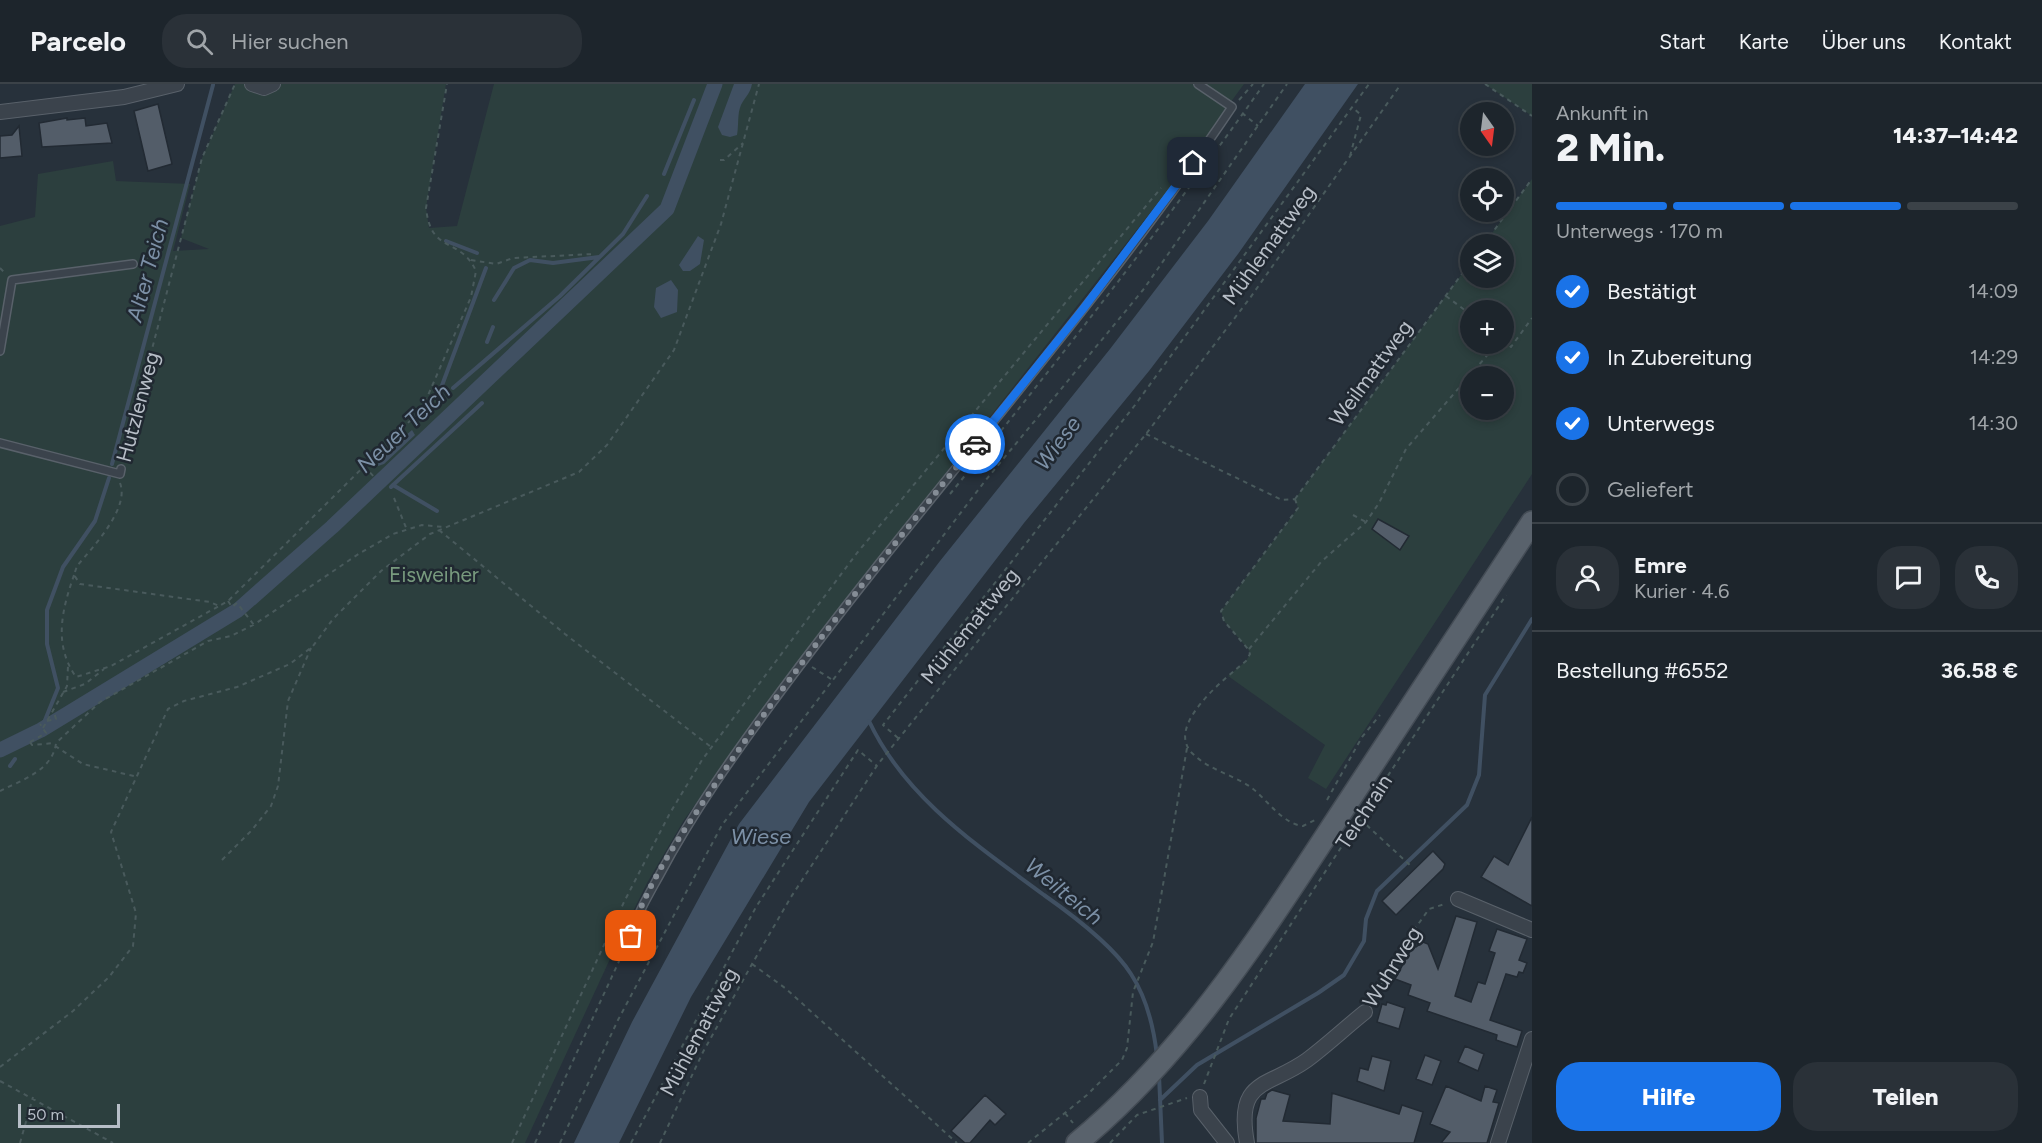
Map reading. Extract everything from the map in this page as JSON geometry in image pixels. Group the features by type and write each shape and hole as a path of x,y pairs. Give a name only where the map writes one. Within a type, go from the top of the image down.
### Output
{"main road":[{"path":"1077,1143 1117,1110 1167,1058 1244,959 1532,522"}],"street":[{"path":"0,112 124,97 177,84"},
{"path":"252,84 264,88 273,84"},
{"path":"1458,899 1532,930"},
{"name":"Wuhrweg","path":"1247,1143 1244,1124 1248,1098 1264,1081 1305,1061 1365,1012"},
{"path":"1498,1143 1532,1039"},
{"path":"1200,1097 1201,1110 1227,1143"}],"lane":[{"path":"631,936 635,919 680,837 738,750 844,606 1083,309 1233,107 1198,84"},
{"path":"0,351 12,280 133,264"},
{"name":"Hutzlenweg","path":"0,443 121,472"}],"path":[{"name":"Hutzlenweg","path":"121,472 202,158 235,84"},
{"path":"63,692 86,684 107,667 228,601 422,409 471,297 476,271 471,260 463,251 439,242 428,226 426,208 447,84"},
{"path":"222,861 271,806 278,786 288,701 313,645 333,619 381,571 430,534 579,472 607,445 675,350 721,224 759,84"},
{"path":"1233,107 1253,84"},
{"path":"946,499 1087,325 1264,84"},
{"path":"560,1143 618,1020 722,825 831,679 985,481 1143,290 1287,84"},
{"path":"898,738 883,725 1135,405 1369,84"},
{"name":"Mühlemattweg","path":"660,1143 703,1052 790,897 877,765 1146,434 1250,298 1401,84"},
{"path":"1485,84 1532,116"},
{"path":"1349,159 1361,116 1353,108"},
{"path":"1243,114 1258,126"},
{"path":"720,160 724,160 743,143"},
{"path":"1491,234 1532,179"},
{"path":"471,260 496,264 513,258 594,254"},
{"name":"Weilmattweg","path":"1248,649 1224,621 1221,611 1298,508 1295,499 1460,277"},
{"path":"1446,296 1460,306"},
{"path":"1514,343 1532,318"},
{"path":"1028,1143 1087,1095 1122,1060 1127,1048 1133,992 1153,942 1187,748 1186,733 1190,716 1203,700 1246,661 1250,654 1248,649 1321,562 1366,522 1379,503 1406,449 1488,354"},
{"path":"1146,434 1282,500 1295,499"},
{"path":"364,466 376,479"},
{"path":"43,728 67,686 68,666 60,625 62,610 78,566 115,516 123,490 121,472"},
{"path":"394,498 407,530"},
{"path":"1353,515 1366,522"},
{"path":"0,792 42,769 55,754 56,744 100,702 208,642 231,636 254,625 352,557 393,534 422,525 446,527"},
{"path":"439,530 565,634 711,747"},
{"path":"74,575 80,584 90,587 210,602 219,606"},
{"name":"Teichrain","path":"1207,1075 1229,1019 1509,591"},
{"path":"228,601 232,608 238,604 254,625"},
{"path":"0,1067 73,1011 109,976 133,946 136,913 111,832 168,709 184,701 237,687 279,670 313,645"},
{"path":"68,666 76,677 107,667"},
{"path":"806,675 812,667 831,679"},
{"path":"47,721 56,719 53,709"},
{"path":"1327,800 1352,753 1380,715"},
{"path":"40,724 46,733 30,742 32,745 56,744 83,764 138,777"},
{"path":"1187,748 1202,760 1252,789 1291,823 1303,826 1316,819"},
{"path":"632,1143 756,907 838,777 858,750 877,765"},
{"path":"1360,819 1413,867"},
{"name":"Wuhrweg","path":"1365,1012 1409,937 1430,909 1458,899"},
{"path":"535,1143 631,936"},
{"path":"752,964 785,988 957,1143"},
{"path":"0,1081 33,1097 113,1143"},
{"path":"20,1143 33,1097"},
{"path":"1110,1143 1137,1115 1174,1102"}],"green space":[{"name":"Eisweiher","path":"235,84 446,84 426,208 429,228 457,226 494,84 1244,84 1211,129 1216,133 1168,190 806,651 684,820 647,883 525,1143 0,1143 0,226 35,217 38,174 113,161 116,181 190,184 173,251 209,249 181,238 202,158"},
{"path":"1485,84 1532,84 1532,116"},
{"path":"1532,179 1532,474 1326,789 1308,778 1325,745 1228,676 1246,661 1250,654 1224,621 1221,611 1298,508 1295,499 1460,276 1460,288 1514,288 1514,234 1491,234 1500,222 1514,222 1514,203"}],"water":[{"path":"734,84 752,84 740,108 737,135 730,137 722,135 718,127"},
{"name":"Wiese","path":"1305,84 1358,84 1238,254 1149,371 1024,523 809,802 691,997 619,1143 574,1143 632,1022 739,824 940,561 1110,349 1208,221"},
{"path":"698,236 704,240 700,264 690,271 683,271 679,265"},
{"path":"671,280 678,290 677,312 661,318 654,307 656,288"},
{"path":"412,430 415,435 384,464 378,466 379,458"}],"building":[{"path":"158,104 172,164 148,171 134,111"},
{"path":"67,118 67,120 85,118 86,126 107,123 112,143 42,147 39,123"},
{"path":"19,126 22,156 0,158 0,136 12,135"},
{"path":"1378,519 1409,536 1400,550 1372,529"},
{"path":"1532,817 1532,906 1481,877 1494,856 1508,865"},
{"path":"1433,851 1445,864 1443,869 1396,915 1382,901"},
{"path":"1456,916 1477,922 1455,996 1471,1002 1478,982 1485,984 1495,953 1489,951 1497,929 1527,939 1519,960 1527,963 1523,973 1519,972 1517,977 1506,974 1490,1020 1522,1031 1517,1047 1496,1040 1497,1035 1427,1011 1430,1003 1408,995 1411,985 1395,979 1413,946 1416,947 1423,942 1428,944 1438,969"},
{"path":"1387,1002 1405,1008 1399,1029 1377,1022 1382,1004 1386,1005"},
{"path":"1465,1046 1484,1054 1478,1071 1458,1062"},
{"path":"1425,1055 1441,1061 1432,1085 1416,1079"},
{"path":"1372,1056 1391,1061 1384,1091 1357,1081 1360,1068 1368,1070"},
{"path":"1446,1086 1481,1101 1485,1086 1497,1090 1493,1102 1499,1103 1487,1143 1441,1143 1450,1132 1430,1124"},
{"path":"1272,1090 1290,1095 1283,1121 1330,1124 1332,1093 1399,1114 1402,1105 1423,1112 1414,1143 1256,1143 1256,1118 1261,1099 1265,1099 1267,1093"},
{"path":"985,1095 1006,1114 995,1125 990,1120 970,1143 965,1143 951,1131"}],"waterway":[{"name":"Neuer Teich","path":"0,750 41,730 238,610 332,527 667,209 715,84"},
{"name":"Alter Teich","path":"112,464 213,85"},
{"path":"664,174 694,100"},
{"path":"453,388 560,296 623,234 647,196"},
{"path":"446,241 477,253"},
{"path":"494,300 514,268 530,260 553,263 599,257"},
{"path":"438,396 486,268"},
{"path":"487,342 493,327"},
{"path":"393,485 482,403"},
{"name":"Alter Teich","path":"41,730 58,688 47,644 47,610 63,567 95,521 109,478"},
{"path":"391,487 393,485 437,511"},
{"path":"1160,1100 1197,1065 1344,975 1364,941 1366,919 1377,891 1467,805 1479,775 1485,695 1532,619"},
{"name":"Weilteich","path":"869,721 884,749 902,774 945,818 969,839 1079,921 1114,953 1131,974 1145,1003 1157,1056"},
{"path":"10,766 15,759"},
{"name":"Weilteich","path":"1159,1075 1162,1143"}],"way so far":[{"path":"631,936 635,919 680,837 738,750 844,606 975,444"}],"route":[{"path":"975,444 1083,309 1193,163"}]}
